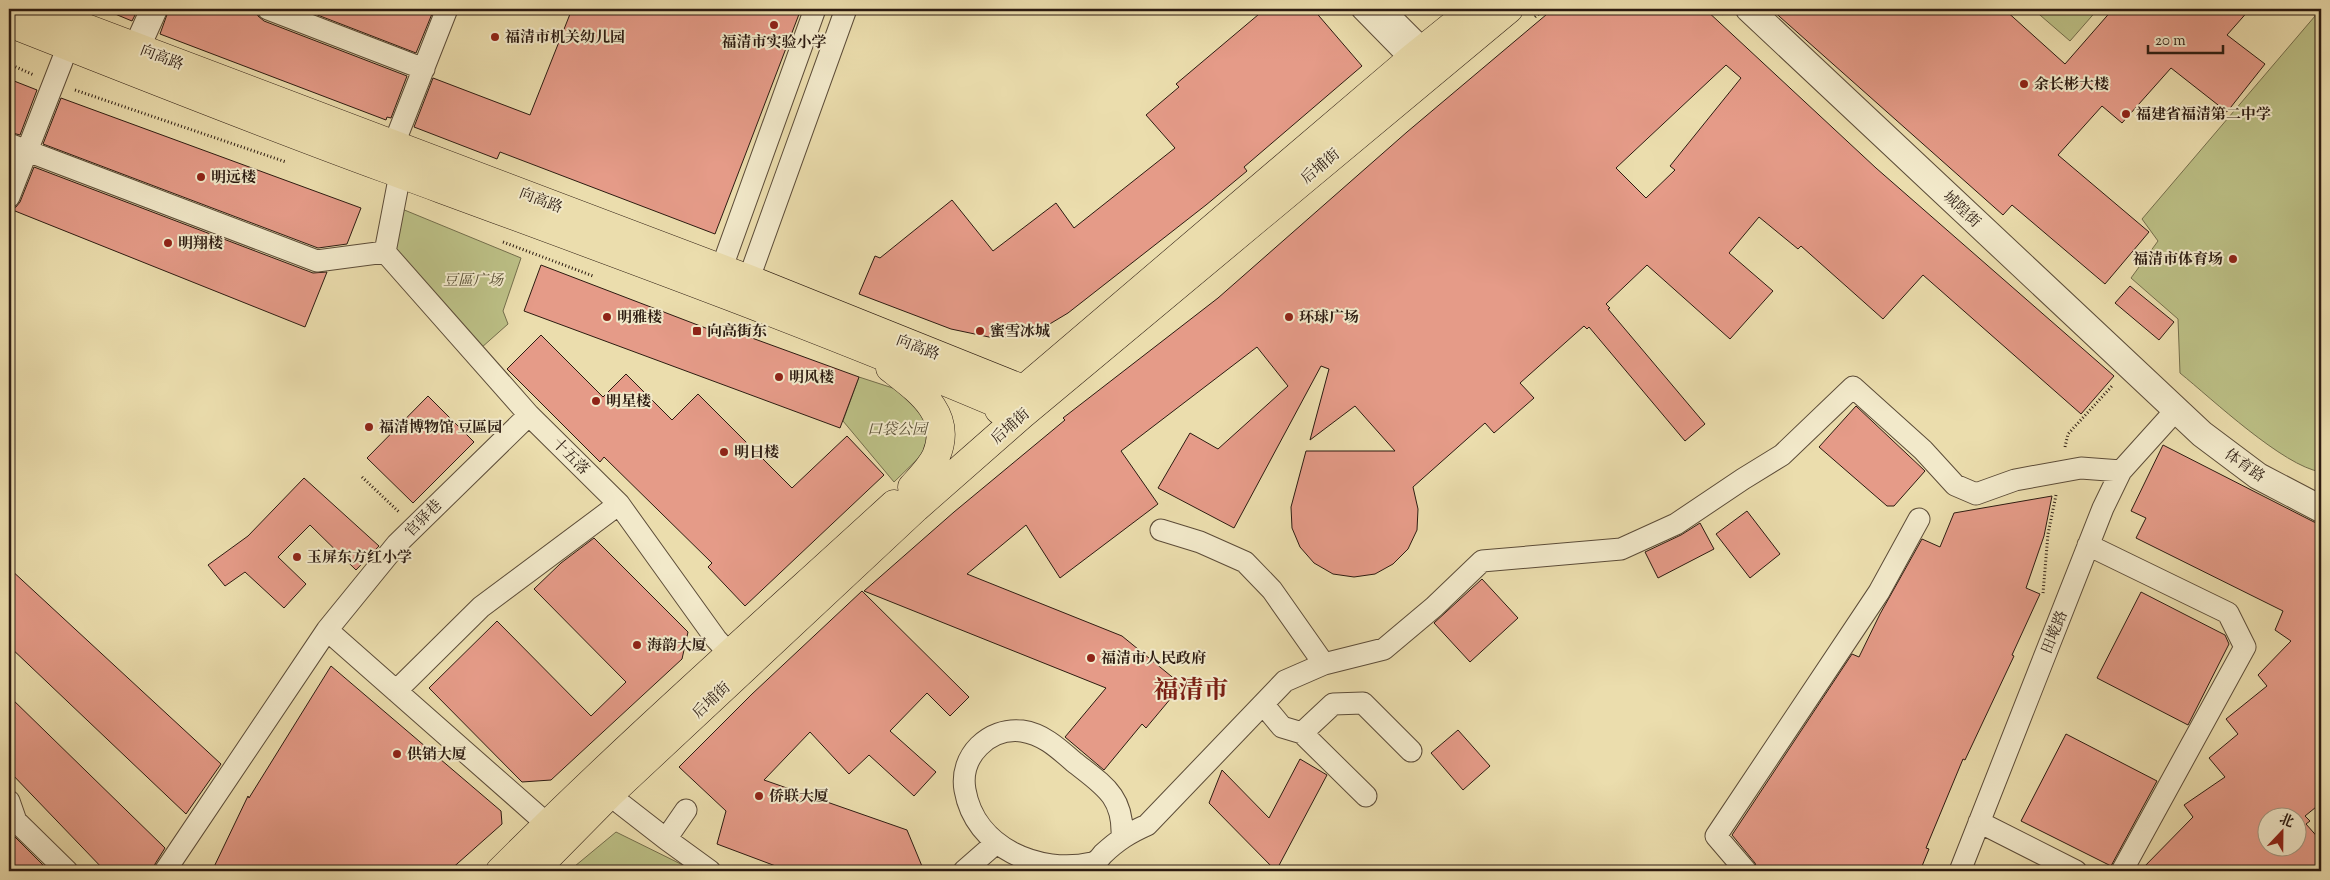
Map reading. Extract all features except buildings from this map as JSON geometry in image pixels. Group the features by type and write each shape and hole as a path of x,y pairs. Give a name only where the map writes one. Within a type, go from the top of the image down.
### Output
{"main road":[{"name":"向高路","path":"36,9 393,162"},
{"name":"后埔街","path":"500,871 547,824 916,508 1023,402 1417,54 1473,9"},
{"name":"后埔街","path":"534,871 737,661 912,488 1519,15"},
{"name":"向高路","path":"9,23 127,69 393,162 745,289 1023,402"},
{"name":"向高路","path":"745,289 863,347 1023,402"},
{"name":"向高路","path":"863,347 924,395 938,416 941,439 935,457 912,488"}],"street":[{"path":"127,69 154,9"},
{"path":"268,9 424,69"},
{"path":"18,147 317,261 385,252 393,162 424,69 447,9"},
{"path":"718,280 815,9"},
{"path":"745,289 846,9"},
{"path":"1362,9 1417,54"},
{"path":"1384,9 1417,54"},
{"name":"城隍街","path":"1749,9 2176,410"},
{"path":"9,197 18,147 53,83 68,46"},
{"name":"十五落","path":"385,252 529,415 619,504 716,640 737,661"},
{"path":"1122,837 1123,820 1117,801 1099,782 1048,740 1022,731 1002,732 981,742 972,756 965,774 965,790 976,819 996,843 1017,856 1059,867 1094,863 1122,837 1147,825 1285,681 1324,664 1384,649 1434,607 1482,561 1621,549 1676,524 1782,455 1853,387 1923,450 1955,485 1976,494 2015,480 2081,468 2121,471"},
{"name":"田墘路","path":"1960,871 2103,508 2121,471 2176,410"},
{"name":"体育路","path":"2176,410 2202,434 2258,476 2321,510"},
{"name":"官驿巷","path":"165,871 327,630 397,544 529,415"},
{"path":"396,691 481,607 619,504"},
{"path":"1746,871 1716,836 1879,592 1919,519"},
{"path":"1161,530 1200,542 1245,562 1272,590 1324,664"},
{"path":"2088,545 2228,613 2245,647 2122,871"},
{"path":"327,630 547,824"},
{"path":"1302,733 1333,704 1363,703 1411,751"},
{"path":"1263,704 1282,727 1302,733 1366,796"},
{"path":"611,793 621,804 710,871"},
{"path":"9,801 16,821 67,871"},
{"path":"666,839 686,810"},
{"path":"1978,822 2076,871"},
{"path":"964,871 996,843"}],"path":[{"path":"1519,15 1544,9"},
{"path":"1717,9 1724,16"},
{"path":"9,64 53,83 292,164"},
{"path":"496,239 598,277"},
{"path":"2042,598 2048,534 2068,434 2119,378"},
{"path":"362,476 414,526"}],"green space":[{"path":"2033,9 2098,9 2070,41"},
{"name":"福清市体育场","path":"2321,9 2321,472 2287,458 2268,445 2180,373 2178,319 2131,278 2158,241 2142,219"},
{"name":"豆區广场","path":"402,209 521,258 503,311 508,324 481,348 392,248"},
{"name":"口袋公园","path":"859,377 902,391 933,412 931,446 894,482 843,421"},
{"path":"616,832 695,871 569,871"}],"place":[{"name":"福清市实验小学","path":"774,25"},
{"name":"福清市机关幼儿园","path":"495,37"},
{"name":"余长彬大楼","path":"2024,84"},
{"name":"福建省福清第二中学","path":"2126,114"},
{"name":"明远楼","path":"201,177"},
{"name":"明翔楼","path":"168,243"},
{"name":"福清市体育场","path":"2233,259"},
{"name":"明雅楼","path":"607,317"},
{"name":"环球广场","path":"1289,317"},
{"name":"向高街东","path":"697,331"},
{"name":"蜜雪冰城","path":"980,331"},
{"name":"明风楼","path":"779,377"},
{"name":"明星楼","path":"596,401"},
{"name":"福清博物馆 豆區园","path":"369,427"},
{"name":"明日楼","path":"724,452"},
{"name":"玉屏东方红小学","path":"297,557"},
{"name":"海韵大厦","path":"637,645"},
{"name":"福清市人民政府","path":"1091,658"},
{"name":"供销大厦","path":"397,754"},
{"name":"侨联大厦","path":"759,796"}],"district":[{"name":"福清市","path":"1191,689"}]}
